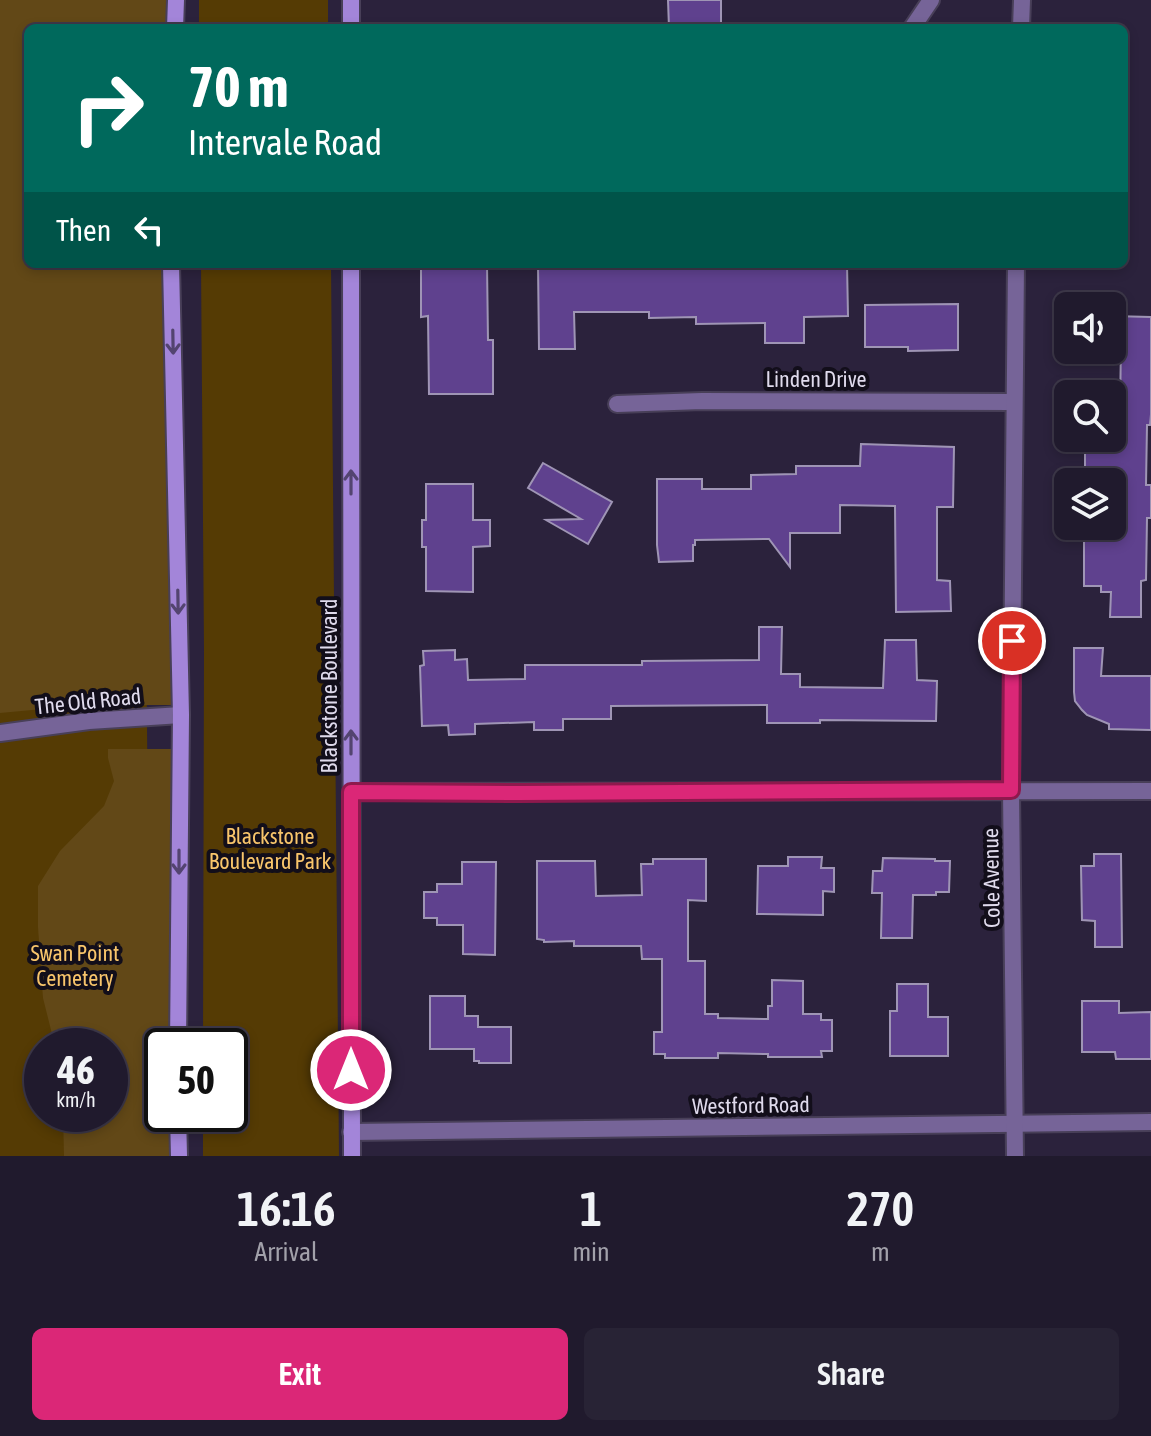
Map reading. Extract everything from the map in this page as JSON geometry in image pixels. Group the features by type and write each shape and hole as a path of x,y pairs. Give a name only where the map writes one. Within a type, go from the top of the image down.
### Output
{"main road":[{"path":"175,24 176,0"},
{"path":"351,0 351,24"},
{"path":"171,268 181,715 178,1028"},
{"name":"Blackstone Boulevard","path":"351,268 352,1156"},
{"path":"178,1132 179,1156"}],"street":[{"path":"915,24 931,0"},
{"path":"1021,24 1022,0"},
{"name":"Cole Avenue","path":"1015,1156 1011,790 1016,268"},
{"name":"Linden Drive","path":"617,404 702,401 1014,402"},
{"name":"The Old Road","path":"0,733 89,721 181,715"},
{"path":"351,792 1151,791"},
{"name":"Westford Road","path":"351,1132 1151,1122"}],"green space":[{"path":"0,0 174,0 174,24 24,24 24,268 171,268 174,705 86,705 0,713"},
{"path":"199,0 328,0 328,24 199,24"},
{"name":"Blackstone Boulevard Park","path":"201,268 331,268 339,1156 203,1156 203,1132 248,1132 248,1028 203,1028"},
{"name":"Swan Point Cemetery","path":"143,291 150,1028 144,1028 144,1132 151,1132 151,1156 0,1156 0,331"},
{"path":"108,749 174,749 175,1028 144,1028 144,1132 175,1132 175,1156 64,1156 63,1132 128,1132 128,1028 50,1028 43,998 38,927 38,886 60,851 104,806 114,781"}],"building":[{"path":"668,0 721,0 721,24 669,24"},
{"path":"421,268 487,268 488,340 493,340 493,394 429,394 428,316 421,317"},
{"path":"538,268 847,268 848,316 804,317 804,343 765,343 765,323 696,324 696,317 649,318 649,312 574,312 575,349 539,349"},
{"path":"958,304 958,350 908,351 908,347 865,347 865,305"},
{"path":"1126,316 1151,317 1151,414 1150,425 1147,425 1146,485 1151,485 1151,518 1147,518 1146,580 1141,581 1141,617 1110,617 1111,592 1101,592 1101,586 1084,586 1084,540 1126,540 1126,468 1085,468 1085,452 1126,452 1126,380 1120,380 1121,364 1126,364"},
{"path":"861,444 954,447 953,507 937,507 937,580 950,581 951,611 896,612 895,506 840,505 840,533 790,533 790,567 769,539 695,540 693,561 659,562 657,479 702,479 702,489 751,489 751,475 796,474 796,466 860,466"},
{"path":"543,463 612,502 588,544 546,520 581,519 528,488"},
{"path":"426,484 473,484 473,520 490,520 490,546 473,547 473,592 426,591 426,547 422,547 422,520 426,520"},
{"path":"759,627 782,627 781,674 800,674 800,687 883,688 885,640 916,640 917,680 937,681 936,721 767,723 767,705 611,706 611,719 563,719 563,730 534,730 534,722 475,724 475,734 449,735 448,725 422,726 420,666 424,665 423,651 455,650 455,660 467,659 468,680 525,679 525,665 642,665 642,661 759,660"},
{"path":"1074,648 1103,648 1101,676 1151,676 1151,730 1109,729 1109,724 1082,710 1075,701"},
{"path":"1094,854 1121,854 1122,947 1095,947 1095,921 1082,920 1081,866 1094,866"},
{"path":"788,857 822,857 821,868 834,868 834,892 823,891 823,915 757,914 758,866 788,866"},
{"path":"883,858 950,861 949,892 913,895 912,938 881,938 882,893 872,893 873,871 882,871"},
{"path":"653,859 706,859 706,901 688,900 688,961 705,961 705,1014 718,1014 718,1018 768,1019 768,1006 772,1006 772,980 803,981 803,1014 821,1014 821,1020 832,1020 832,1051 821,1051 822,1057 718,1053 718,1058 665,1058 665,1054 654,1054 654,1032 662,1032 662,959 642,959 641,946 574,946 574,941 544,942 537,939 537,861 595,861 596,896 642,895 641,864 653,864"},
{"path":"462,862 496,862 495,955 463,954 463,925 437,925 437,918 424,918 424,892 437,892 437,884 462,884"},
{"path":"897,984 928,984 928,1017 948,1017 948,1056 890,1056 890,1011 897,1011"},
{"path":"430,996 465,996 465,1016 478,1016 478,1027 511,1027 511,1063 479,1063 474,1061 474,1049 430,1049"},
{"path":"1082,1001 1119,1001 1119,1013 1151,1012 1151,1059 1116,1059 1115,1052 1082,1052"}],"route":[{"path":"351,1070 351,792 1011,790 1012,641"}]}
